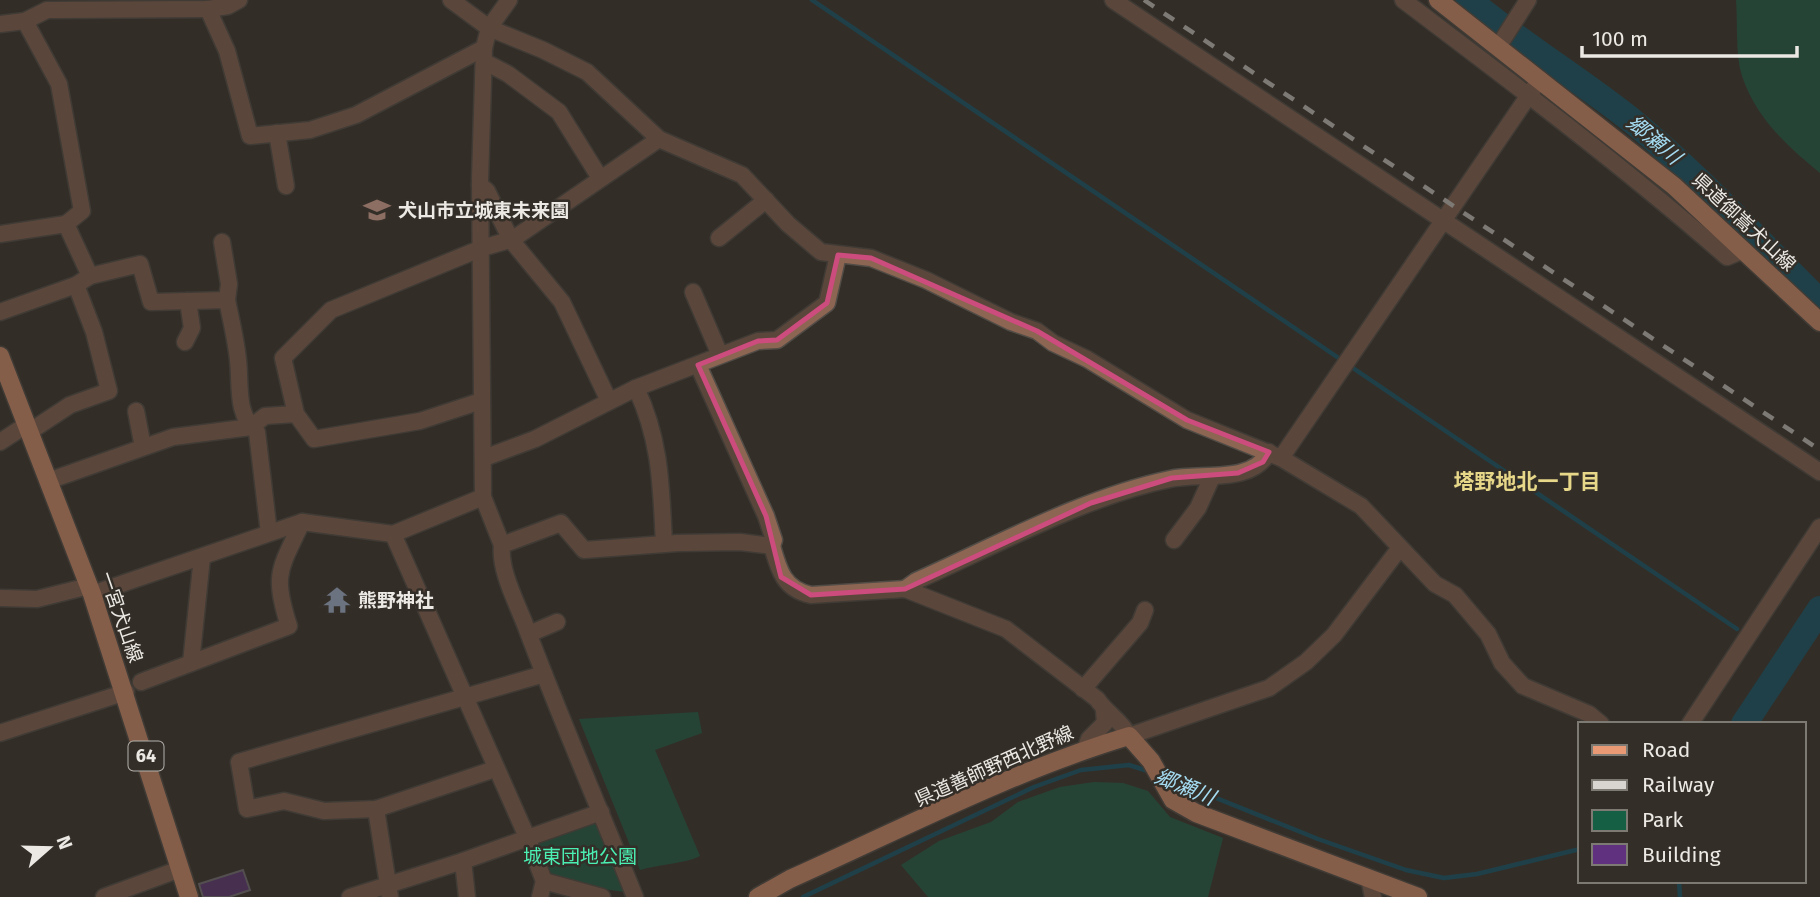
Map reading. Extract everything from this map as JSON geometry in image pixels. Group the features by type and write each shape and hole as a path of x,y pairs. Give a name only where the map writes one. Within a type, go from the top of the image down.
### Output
{"main road":[{"name":"県道御嵩犬山線","path":"1438,0 1501,43 1540,79 1674,186 1820,322"},
{"name":"一宮犬山線","path":"0,356 90,590 133,687 189,897"},
{"name":"県道善師野西北野線","path":"758,897 790,879 1025,771 1086,747 1129,736"},
{"path":"1129,736 1151,761 1173,800 1196,813 1418,897"}],"street":[{"path":"0,24 25,22 47,5 208,9 228,6 239,0"},
{"path":"451,0 489,29 543,50 587,72 659,139 742,175 821,253 871,258 926,279 1011,322 1037,331 1053,344 1087,359 1187,420 1275,455 1362,506 1399,549 1435,584 1455,595 1488,634 1502,663 1523,687 1589,714 1599,722"},
{"path":"509,0 489,29 484,55 480,185 484,497 544,674 635,897"},
{"path":"1113,0 1820,472"},
{"path":"1403,0 1530,95 1664,201 1727,257 1744,250"},
{"path":"1501,43 1528,0"},
{"path":"208,9 227,51 250,136 310,130 356,115 484,55"},
{"path":"0,234 66,224 82,211 59,84 25,22"},
{"path":"484,55 559,113 600,178"},
{"path":"905,589 916,581 1091,503 1172,478 1238,473 1275,455 1348,363 1540,79"},
{"path":"277,133 286,186"},
{"path":"481,401 420,421 314,439 296,414 283,358 331,310 482,248 511,240 659,139"},
{"path":"480,185 487,191 511,240 562,302 609,401"},
{"path":"719,238 766,200"},
{"path":"0,442 70,405 109,391 83,280 66,224"},
{"path":"222,242 229,284 227,300 238,360 239,398 251,427 257,432 269,533"},
{"path":"484,458 534,439 636,388 758,341 777,340 827,303 838,255"},
{"path":"0,312 83,280 141,264 151,302 227,300"},
{"path":"693,292 720,355"},
{"path":"185,342 192,328 188,301"},
{"path":"698,365 766,516 781,577 798,592 811,595 905,589 1006,629 1083,689 1122,723 1129,736 1269,688 1306,662 1334,635 1399,549"},
{"path":"636,388 650,419 660,461 664,544"},
{"path":"136,411 143,447"},
{"path":"48,481 173,437 251,427 265,416 296,414"},
{"path":"1174,540 1198,508 1212,477"},
{"path":"0,598 37,599 90,590 202,557 302,522 393,534 484,497"},
{"path":"0,733 133,687 289,626 278,592 278,573 302,522"},
{"path":"502,545 561,523 584,550 740,542 772,546"},
{"path":"1691,722 1820,527"},
{"path":"393,534 527,837 542,889 602,897"},
{"path":"191,663 202,557"},
{"path":"1083,689 1140,623 1145,610"},
{"path":"529,634 557,622"},
{"path":"495,769 376,809 324,811 284,801 247,809 239,762 544,674"},
{"path":"1086,747 1089,738 1105,723 1104,710"},
{"path":"376,809 388,891"},
{"path":"351,897 388,891 527,837 601,812"},
{"path":"463,862 467,897"},
{"path":"104,897 180,869"},
{"path":"1369,878 1373,897"}],"highlighted area":[{"path":"838,255 871,258 1037,331 1187,420 1269,452 1263,462 1238,473 1172,478 1091,503 905,589 811,595 781,577 766,516 698,365 758,341 777,340 827,303"}],"green space":[{"path":"1736,0 1820,0 1820,173 1774,130 1748,91 1738,58"},
{"path":"698,712 702,733 655,750 700,856 640,870 579,719"},
{"path":"1094,782 1123,783 1148,791 1170,817 1223,838 1208,897 928,897 901,865 939,841 991,822 1018,802 1060,787"},
{"name":"城東団地公園","path":"598,820 625,892 581,886 550,875 536,841"}],"building":[{"path":"243,870 250,890 229,897 203,897 199,884"}],"waterway":[{"path":"812,0 1343,361"},
{"name":"郷瀬川","path":"1469,0 1636,124 1707,189 1820,302"},
{"path":"1350,366 1737,629"},
{"name":"郷瀬川","path":"1745,722 1820,609"},
{"name":"郷瀬川","path":"803,897 1034,787 1081,770 1129,765 1151,772"},
{"name":"郷瀬川","path":"1169,779 1318,839 1406,870 1444,878 1477,874 1578,849"},
{"path":"1679,883 1680,897"}],"railway":[{"path":"1144,0 1820,450"}],"place":[{"name":"犬山市立城東未来園","path":"377,210"},
{"name":"熊野神社","path":"337,600"}],"district":[{"name":"塔野地北一丁目","path":"1527,482"}]}
